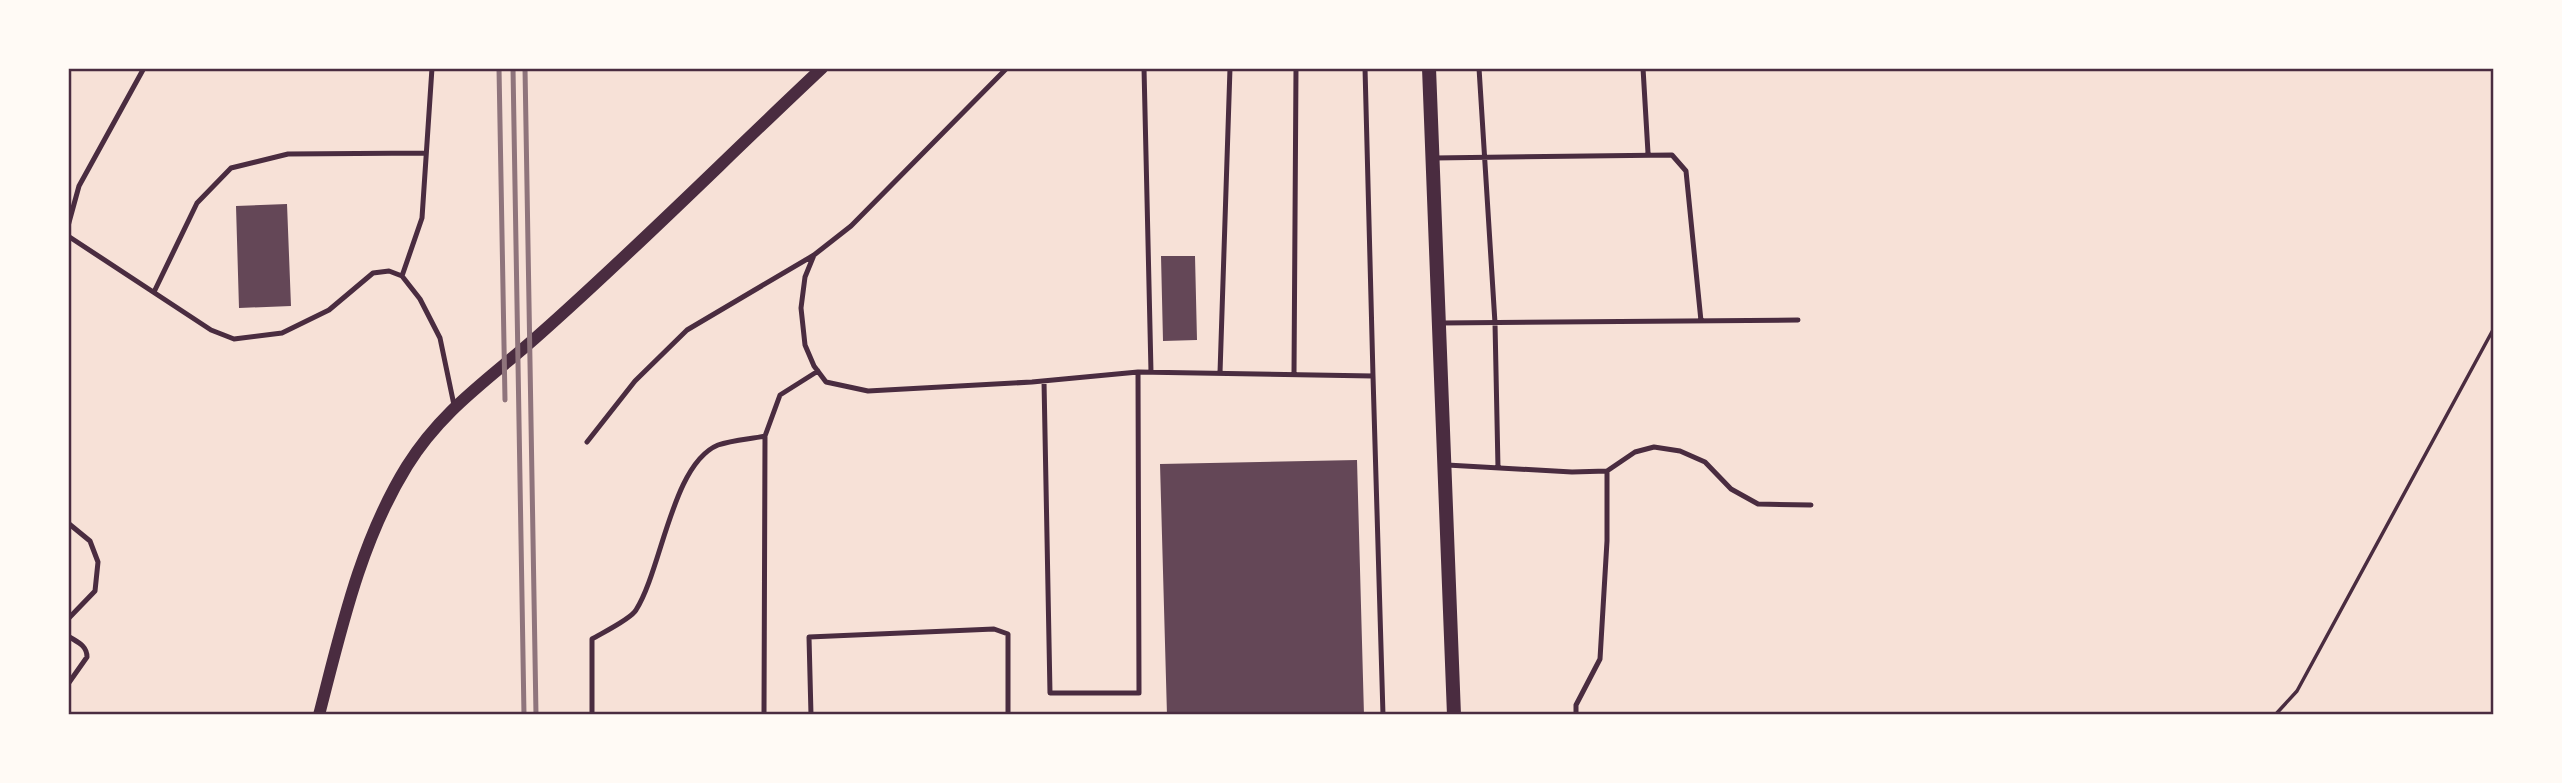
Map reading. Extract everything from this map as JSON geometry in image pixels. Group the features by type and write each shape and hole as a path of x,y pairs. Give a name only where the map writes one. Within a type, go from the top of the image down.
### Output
{"main road":[{"path":"1429,68 1454,715"}],"street":[{"path":"319,715 354,583 374,529 394,488 432,431 454,405 541,334 822,68"}],"lane":[{"path":"68,226 79,186 144,68"},
{"path":"402,276 422,218 432,68"},
{"path":"587,442 635,382 687,330 814,255 851,226 1007,68"},
{"path":"1144,68 1151,372"},
{"path":"1220,373 1230,68"},
{"path":"1294,374 1296,68"},
{"path":"1365,68 1383,715"},
{"path":"1479,68 1495,323 1498,468"},
{"path":"1643,68 1648,153"},
{"path":"154,292 197,203 231,168 288,153 426,153"},
{"path":"1432,159 1648,153 1672,155 1686,171 1700,321"},
{"path":"68,236 211,330 233,339 282,333 329,310 373,273 389,271 402,276 420,299 440,338 454,405"},
{"path":"814,255 805,277 801,308 805,345 826,382 868,391 1044,381 1138,372 1373,376"},
{"path":"1439,323 1798,320"},
{"path":"764,715 765,436 780,395 818,371"},
{"path":"1044,381 1050,694 1139,693 1138,372"},
{"path":"592,715 592,639 635,612 664,541 677,496 694,465 716,446 765,436"},
{"path":"1444,465 1607,471 1635,452 1654,447 1680,451 1705,462 1731,489 1758,504 1811,505"},
{"path":"1576,715 1576,705 1600,659 1607,541 1607,471"},
{"path":"68,523 90,541 98,562 95,591 68,618"},
{"path":"811,715 808,637 994,628 1008,634 1008,715"},
{"path":"68,636 85,647 87,657 68,684"}],"path":[{"path":"2275,715 2297,691 2494,328"}],"building":[{"path":"287,204 291,306 239,308 236,206"},
{"path":"1161,256 1195,256 1197,340 1163,341"},
{"path":"1357,460 1364,715 1167,715 1160,464"}],"railway":[{"path":"499,68 505,400"},
{"path":"513,68 524,715"},
{"path":"525,68 536,715"}]}
